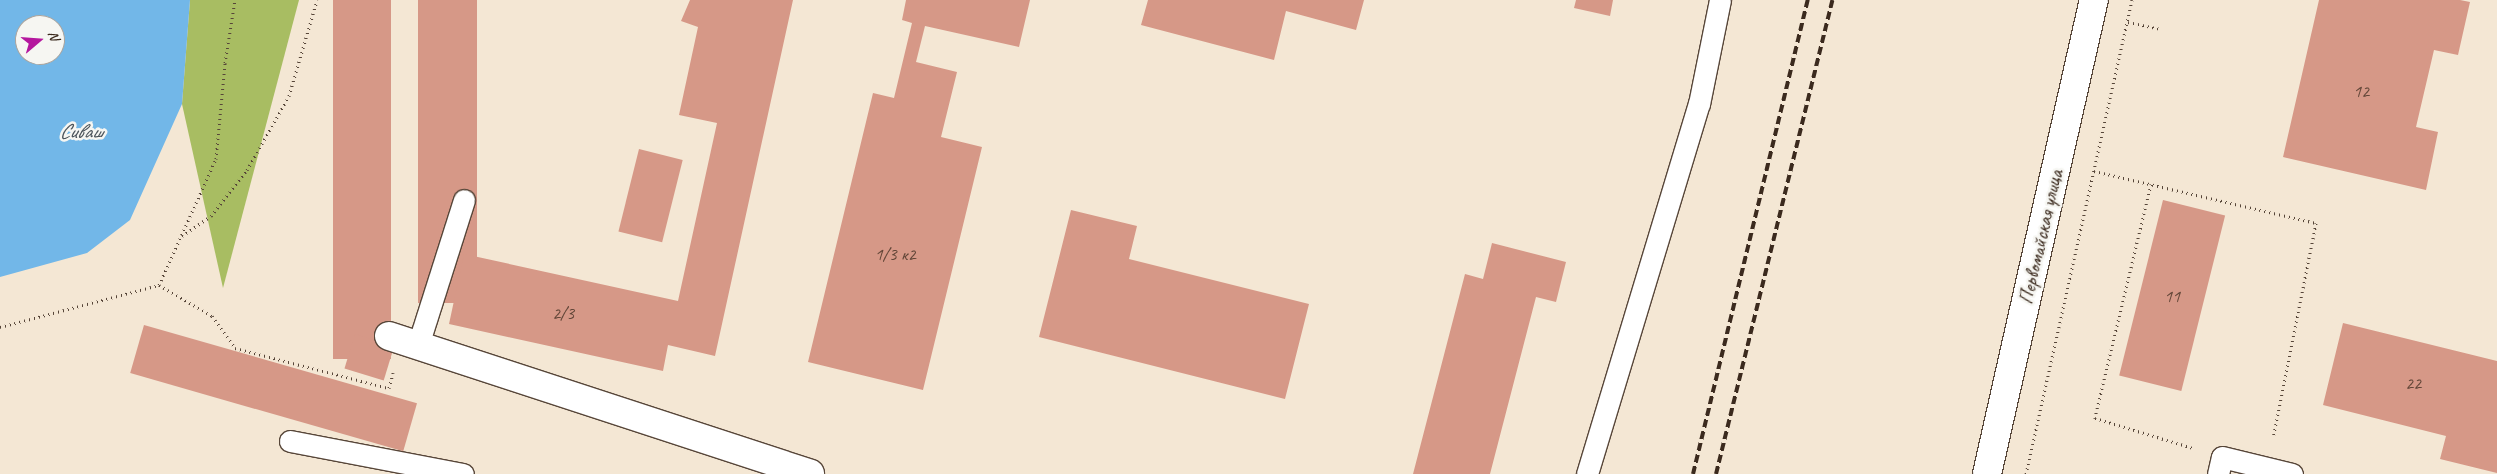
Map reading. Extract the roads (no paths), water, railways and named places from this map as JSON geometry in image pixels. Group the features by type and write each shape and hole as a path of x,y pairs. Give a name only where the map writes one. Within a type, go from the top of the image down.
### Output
{"street":[{"name":"Первомайская улица","path":"1987,474 2094,0"},
{"path":"404,340 810,474"}],"lane":[{"path":"1587,474 1699,104 1720,0"},
{"path":"404,340 464,200"},
{"path":"290,441 463,474"},
{"path":"2220,465 2267,468 2292,474"}],"water":[{"name":"Сиваш","path":"0,0 190,0 182,104 130,220 87,253 0,277"}],"railway":[{"path":"1693,474 1808,0"},
{"path":"1716,474 1832,0"}]}
